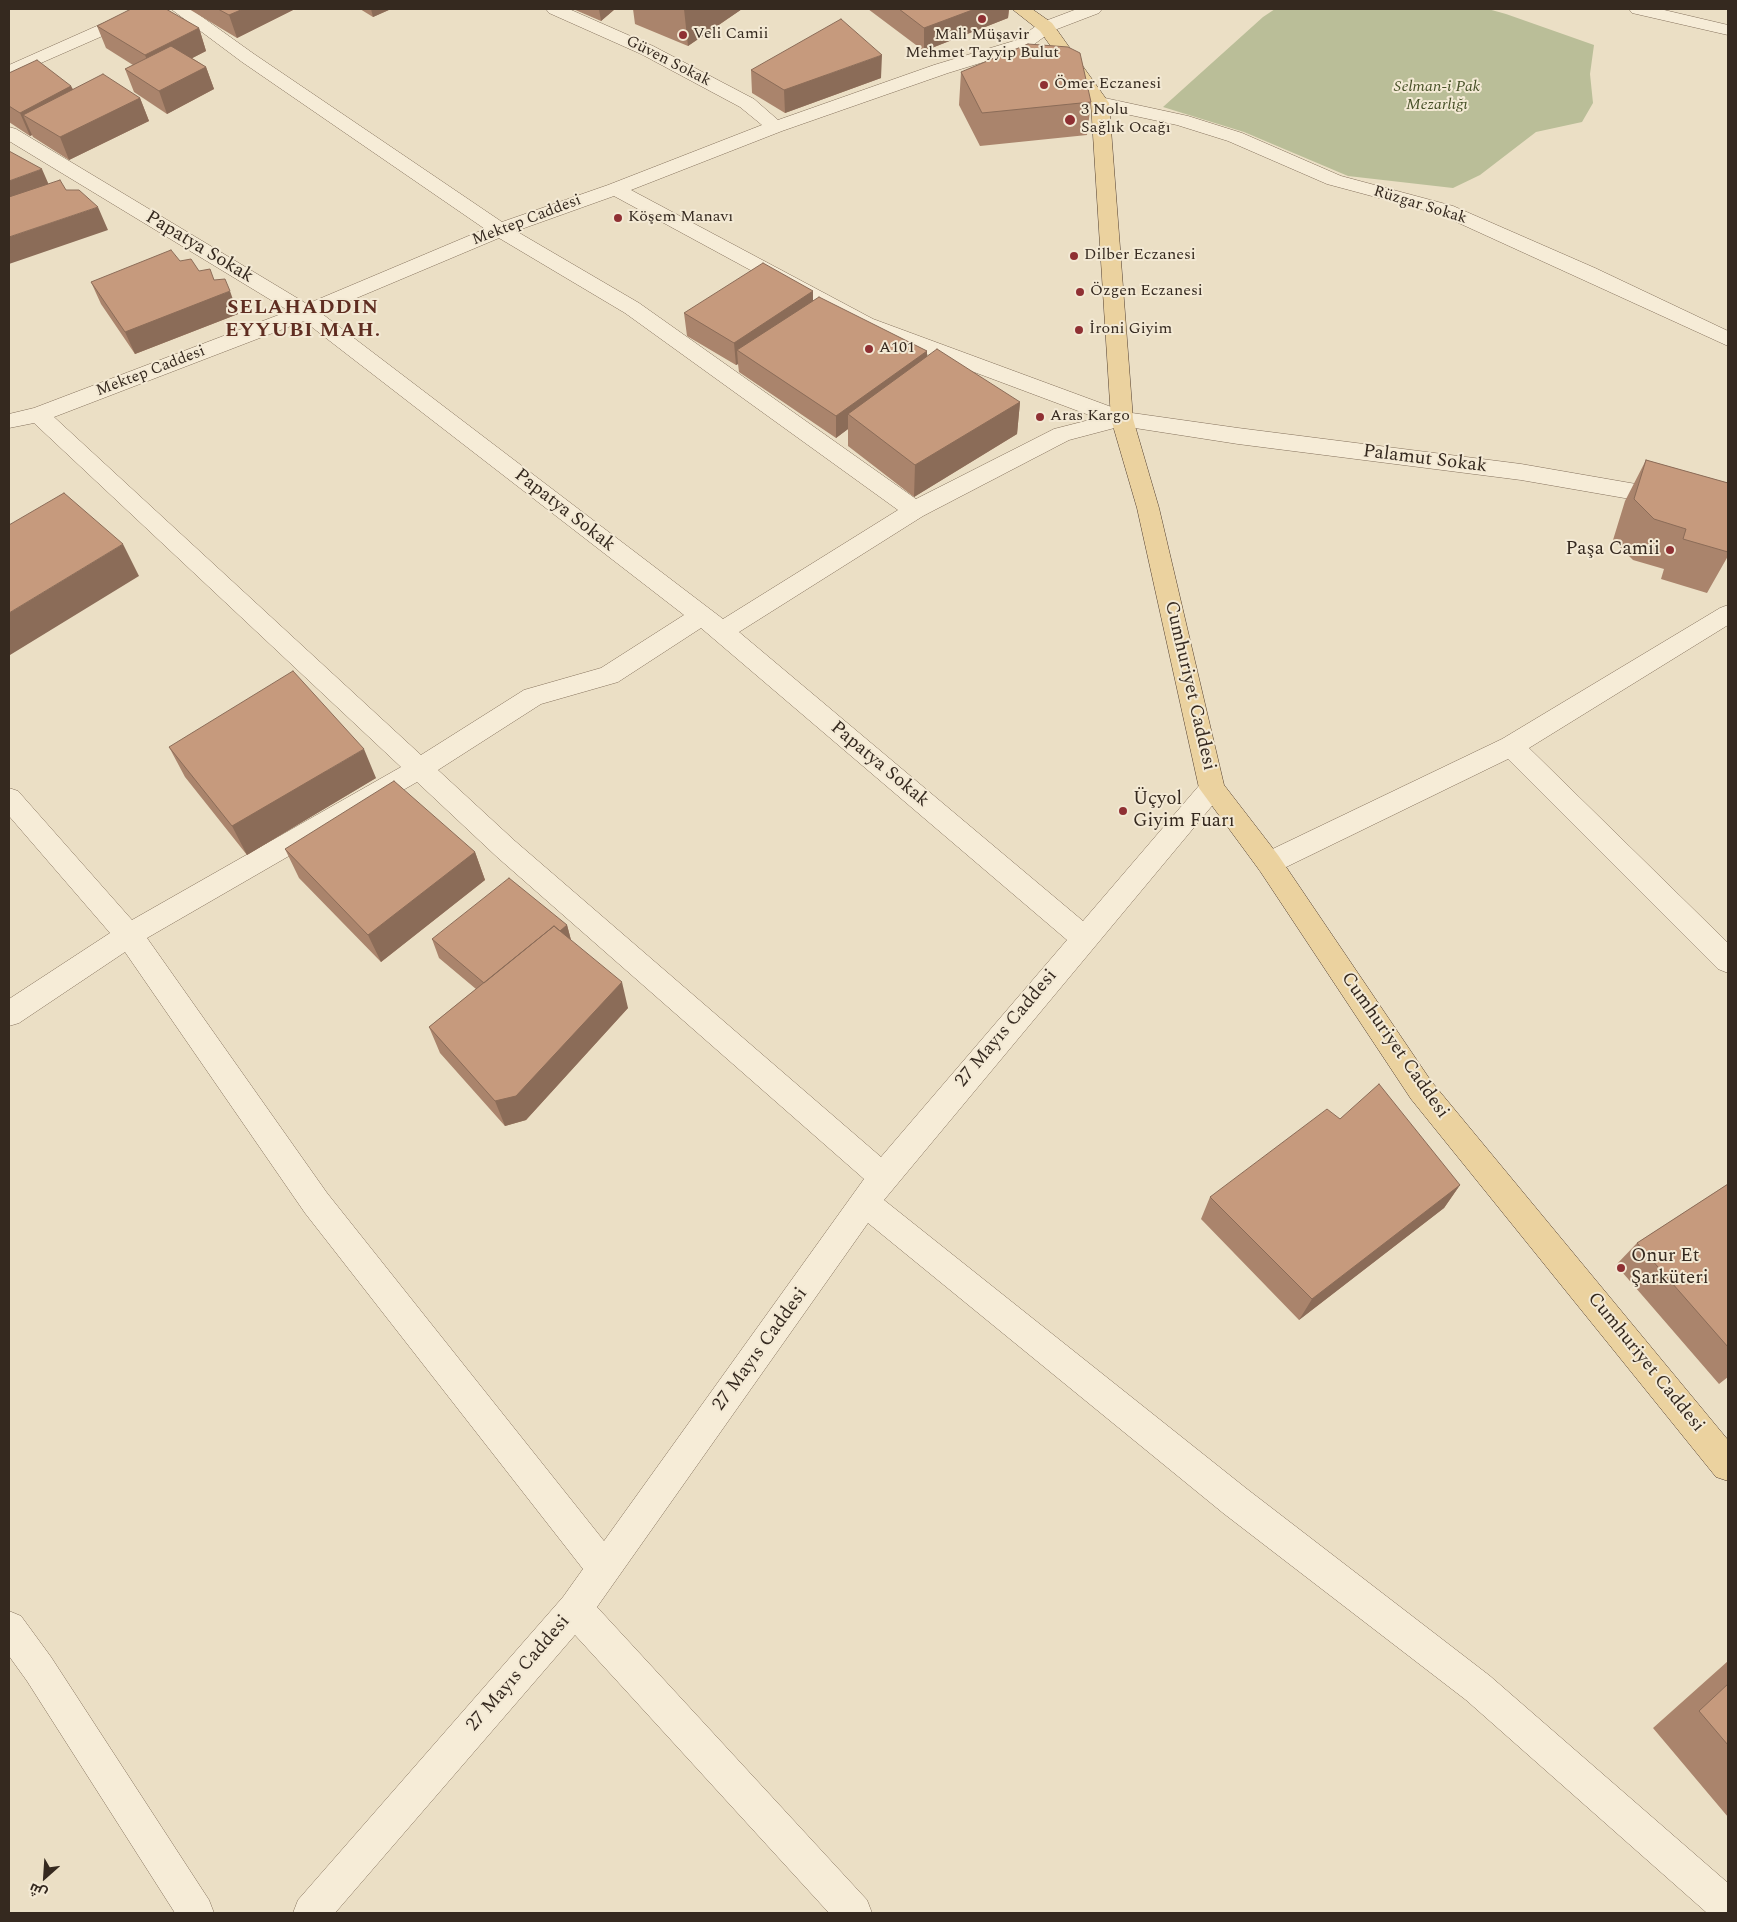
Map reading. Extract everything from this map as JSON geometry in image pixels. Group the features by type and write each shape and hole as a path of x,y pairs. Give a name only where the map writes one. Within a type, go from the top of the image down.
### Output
{"main road":[{"path":"1022,9 1046,27 1100,102"},
{"name":"Cumhuriyet Caddesi","path":"1100,102 1122,419 1148,508 1212,788 1270,863 1420,1090 1728,1465"}],"street":[{"path":"9,72 149,9"},
{"path":"180,9 248,58 500,230 632,308 915,510"},
{"name":"Güven Sokak","path":"554,9 647,50 747,103 775,126"},
{"name":"Mektep Caddesi","path":"9,421 38,415 306,312 500,230 775,126 941,69 1023,44 1046,27 1093,9"},
{"path":"1638,9 1728,30"},
{"name":"Rüzgar Sokak","path":"1100,102 1181,120 1234,137 1334,180 1446,210 1588,273 1728,339"},
{"name":"Papatya Sokak","path":"9,133 306,312 722,631 1084,938"},
{"path":"615,188 866,324 1122,419"},
{"path":"38,415 874,1190 1235,1502 1478,1688 1728,1907"},
{"path":"722,631 915,510 1062,434 1122,419"},
{"name":"Palamut Sokak","path":"1122,419 1238,436 1521,472 1728,508"},
{"path":"1270,863 1511,746 1728,614"},
{"path":"9,1014 129,935 419,769 533,697 609,675 700,616"},
{"path":"1511,746 1728,961"},
{"name":"27 Mayıs Caddesi","path":"311,1913 575,1610 874,1190 1212,788"},
{"path":"9,798 129,935 316,1203 604,1568"},
{"path":"575,1610 854,1913"},
{"path":"9,1628 39,1669 196,1913"}],"green space":[{"name":"Selman-i Pak Mezarlığı","path":"1275,9 1488,9 1506,14 1594,45 1590,74 1593,103 1582,122 1536,132 1480,175 1453,188 1348,176 1244,132 1163,107 1263,17"}],"building":[{"path":"131,9 166,9 199,28 145,55 97,26"},
{"path":"218,9 243,9 229,15"},
{"path":"899,9 975,9 924,28"},
{"path":"841,19 882,55 784,90 751,70"},
{"path":"1028,44 1068,47 1080,53 1091,102 982,113 961,72"},
{"path":"171,46 206,67 159,91 125,69"},
{"path":"37,60 71,86 20,113 9,106 9,73"},
{"path":"103,74 140,98 60,137 23,115"},
{"path":"9,151 42,169 9,181"},
{"path":"60,180 66,190 79,190 98,207 9,237 9,197"},
{"path":"171,250 180,261 191,259 199,271 210,269 214,280 225,279 230,291 125,332 91,282"},
{"path":"763,263 813,291 734,343 684,313"},
{"path":"819,297 927,351 836,416 737,350"},
{"path":"937,349 1020,402 915,465 848,414"},
{"path":"1646,460 1728,483 1728,552 1683,539 1686,529 1654,519 1634,499"},
{"path":"64,493 123,544 9,613 9,525"},
{"path":"293,671 364,749 232,826 169,747"},
{"path":"394,781 475,852 368,935 285,849"},
{"path":"509,878 567,925 560,931 554,926 484,983 432,939"},
{"path":"554,926 622,982 516,1096 495,1101 429,1027"},
{"path":"1379,1084 1460,1185 1312,1299 1210,1197 1327,1109 1340,1119"},
{"path":"1728,1184 1728,1347 1637,1243"},
{"path":"1728,1684 1728,1745 1699,1711"}],"place":[{"name":"Mali Müşavir Mehmet Tayyip Bulut","path":"982,19"},
{"name":"Veli Camii","path":"683,35"},
{"name":"Ömer Eczanesi","path":"1044,85"},
{"name":"3 Nolu Sağlık Ocağı","path":"1070,120"},
{"name":"Köşem Manavı","path":"618,218"},
{"name":"Dilber Eczanesi","path":"1074,256"},
{"name":"Özgen Eczanesi","path":"1080,292"},
{"name":"İroni Giyim","path":"1079,330"},
{"name":"A101","path":"869,349"},
{"name":"Aras Kargo","path":"1040,417"},
{"name":"Paşa Camii","path":"1670,550"},
{"name":"Üçyol Giyim Fuarı","path":"1123,811"},
{"name":"Onur Et Şarküteri","path":"1621,1268"}],"district":[{"name":"SELAHADDIN EYYUBI MAH.","path":"303,320"}]}
